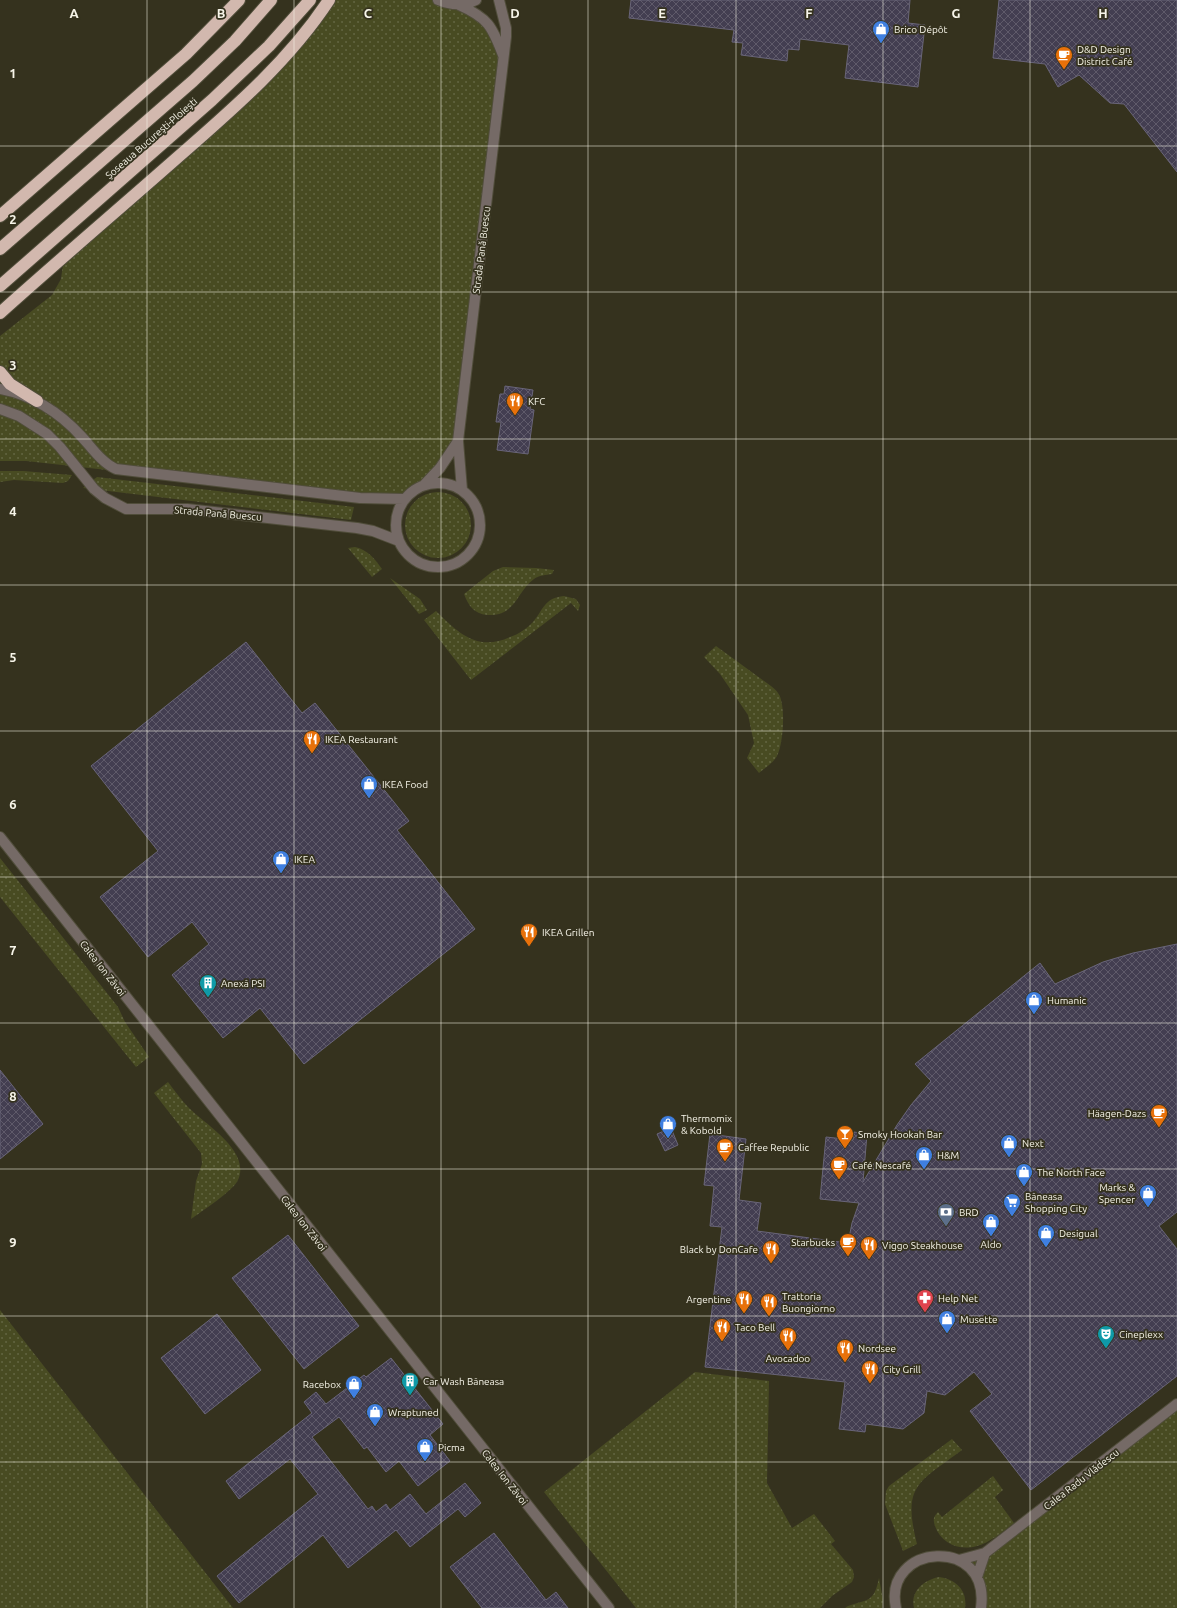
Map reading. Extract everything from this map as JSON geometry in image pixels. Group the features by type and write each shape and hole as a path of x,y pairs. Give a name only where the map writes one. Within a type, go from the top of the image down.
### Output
{"highway":[{"path":"0,216 186,54 240,0"},
{"name":"Șoseaua București-Ploiești","path":"0,249 199,76 235,41 271,0"},
{"path":"0,313 232,110 290,52 314,23 329,0"},
{"name":"Șoseaua București-Ploiești","path":"0,286 218,95 269,46 309,1"},
{"path":"0,372 10,384 37,401"}],"street":[{"name":"Strada Pană Buescu","path":"438,0 459,5 476,12 490,25 504,59"},
{"path":"459,5 476,0"},
{"name":"Strada Pană Buescu","path":"462,490 458,441 504,59 506,28 499,0"},
{"path":"0,389 37,401 67,423 105,462 116,469 360,498 404,499"},
{"name":"Strada Pană Buescu","path":"0,409 18,416 47,434 60,447 83,478 94,489 105,498 126,509 187,509 357,528 373,531 399,541"},
{"name":"Strada Pană Buescu","path":"424,485 440,468 458,441"},
{"path":"438,483 450,484 462,490 476,507 479,517 480,527 478,538 468,555 456,563 444,567 430,566 412,558 405,551 399,541 396,530 398,512 404,499 411,492 424,485 438,483"},
{"name":"Calea Ion Zăvoi","path":"0,837 609,1608"},
{"name":"Calea Radu Vlădescu","path":"959,1560 985,1553 1177,1404"},
{"path":"977,1577 985,1553"},
{"path":"896,1608 895,1594 897,1585 904,1572 913,1563 936,1555 948,1556 959,1560 972,1571 977,1577 982,1592 981,1608"}],"green space":[{"path":"329,0 438,0 476,12 504,59 458,441 424,485 411,492 404,499 360,498 26,461 0,461 0,336 52,295 61,279 64,257 232,111"},
{"path":"0,471 23,471 72,475 68,481 63,483 14,480 0,482"},
{"path":"97,477 354,507 351,520 83,488"},
{"path":"432,492 444,492 451,494 462,501 469,512 471,525 469,538 462,549 451,556 444,558 432,558 425,556 414,549 407,538 405,531 405,519 407,512 414,501 425,494"},
{"path":"355,547 364,550 382,569 372,577 348,548"},
{"path":"503,567 554,570 552,574 540,576 528,584 515,603 504,612 497,615 478,613 467,602 464,594 493,571"},
{"path":"390,578 420,599 427,610 419,614"},
{"path":"564,596 576,599 580,605 578,611 571,603 471,680 424,620 436,611 452,626 469,638 488,642 499,641 513,636 528,627 548,602 557,597"},
{"path":"716,646 778,692 782,706 783,720 779,751 773,761 759,773 747,758 754,743 748,715 720,674 704,657"},
{"path":"0,858 118,1007 125,1022 149,1057 136,1067 0,897"},
{"path":"168,1082 189,1108 233,1149 238,1159 240,1169 238,1180 235,1184 217,1201 191,1219 196,1181 202,1164 201,1153 154,1093"},
{"path":"0,1310 233,1608 0,1608"},
{"path":"695,1372 769,1381 767,1483 792,1528 814,1514 835,1541 831,1544 853,1570 854,1577 852,1582 832,1596 820,1608 636,1608 544,1492"},
{"path":"1177,1404 1177,1608 981,1608 982,1600 966,1565 985,1553"},
{"path":"952,1439 962,1450 934,1470 917,1487 913,1497 912,1509 917,1544 903,1551 885,1504 886,1491 889,1486"},
{"path":"993,1476 1003,1490 995,1497 1014,1523 992,1540 977,1546 964,1548 946,1542 935,1526 935,1515 938,1512 942,1517"},
{"path":"939,1577 950,1580 959,1586 964,1596 965,1608 914,1608 914,1596 919,1587 933,1578"},
{"path":"879,1578 883,1600 882,1608 845,1608 873,1596"}],"building":[{"name":"Brico Dépôt","path":"631,0 910,0 908,23 925,25 918,87 845,78 849,45 800,39 799,50 788,49 787,61 741,55 743,43 732,42 734,30 629,18"},
{"path":"999,0 1177,0 1177,172 1124,104 1110,103 1079,75 1058,87 1045,64 993,58"},
{"name":"KFC","path":"505,386 533,390 530,409 534,410 528,454 497,450 501,422 496,422 500,394 504,394"},
{"name":"IKEA","path":"246,642 302,713 315,703 409,821 397,830 475,929 304,1064 260,1008 223,1038 172,975 209,944 192,922 148,957 100,897 158,851 91,766"},
{"name":"Băneasa Shopping City","path":"1177,944 1177,1212 1159,1226 1177,1249 1177,1376 1031,1490 970,1411 992,1394 974,1372 945,1395 927,1391 924,1413 903,1429 866,1424 865,1432 839,1429 845,1382 705,1367 722,1227 710,1226 714,1186 704,1185 710,1134 746,1139 739,1200 761,1203 757,1231 848,1243 852,1223 859,1203 820,1199 826,1137 853,1140 854,1132 867,1134 863,1182 897,1125 931,1081 915,1064 1040,963 1055,984 1103,962 1133,953"},
{"path":"0,1070 43,1124 0,1159"},
{"path":"671,1128 678,1145 665,1151 657,1134"},
{"path":"288,1235 359,1326 304,1369 232,1278"},
{"path":"217,1314 261,1370 205,1414 161,1358"},
{"path":"391,1358 443,1424 430,1435 450,1461 418,1486 399,1461 386,1472 367,1447 364,1449 339,1417 312,1437 368,1509 372,1506 376,1512 386,1504 390,1510 410,1494 426,1514 465,1483 481,1503 465,1517 458,1509 410,1547 396,1530 348,1568 323,1535 239,1603 217,1576 318,1494 290,1459 239,1499 226,1481 312,1413 304,1402 316,1392 326,1404 364,1375 366,1377"},
{"path":"494,1533 546,1600 556,1592 568,1608 482,1608 450,1567"}],"place":[{"name":"Brico Dépôt","path":"881,44"},
{"name":"D&D Design District Café","path":"1064,70"},
{"name":"KFC","path":"515,416"},
{"name":"IKEA Restaurant","path":"312,754"},
{"name":"IKEA Food","path":"369,799"},
{"name":"IKEA","path":"281,874"},
{"name":"IKEA Grillen","path":"529,947"},
{"name":"Anexă PSI","path":"208,998"},
{"name":"Humanic","path":"1034,1015"},
{"name":"Häagen-Dazs","path":"1159,1128"},
{"name":"Thermomix & Kobold","path":"668,1139"},
{"name":"Smoky Hookah Bar","path":"845,1149"},
{"name":"Next","path":"1009,1158"},
{"name":"Caffee Republic","path":"725,1162"},
{"name":"H&M","path":"924,1170"},
{"name":"Café Nescafé","path":"839,1180"},
{"name":"The North Face","path":"1024,1187"},
{"name":"Marks & Spencer","path":"1148,1208"},
{"name":"Băneasa Shopping City","path":"1012,1217"},
{"name":"BRD","path":"946,1227"},
{"name":"Aldo","path":"991,1237"},
{"name":"Desigual","path":"1046,1248"},
{"name":"Starbucks","path":"848,1257"},
{"name":"Viggo Steakhouse","path":"869,1260"},
{"name":"Black by DonCafe","path":"771,1264"},
{"name":"Help Net","path":"925,1313"},
{"name":"Argentine","path":"744,1314"},
{"name":"Trattoria Buongiorno","path":"769,1317"},
{"name":"Musette","path":"947,1334"},
{"name":"Taco Bell","path":"722,1342"},
{"name":"Cineplexx","path":"1106,1349"},
{"name":"Avocadoo","path":"788,1351"},
{"name":"Nordsee","path":"845,1363"},
{"name":"City Grill","path":"870,1384"},
{"name":"Car Wash Băneasa","path":"410,1396"},
{"name":"Racebox","path":"354,1399"},
{"name":"Wraptuned","path":"375,1427"},
{"name":"Picma","path":"425,1462"}]}
